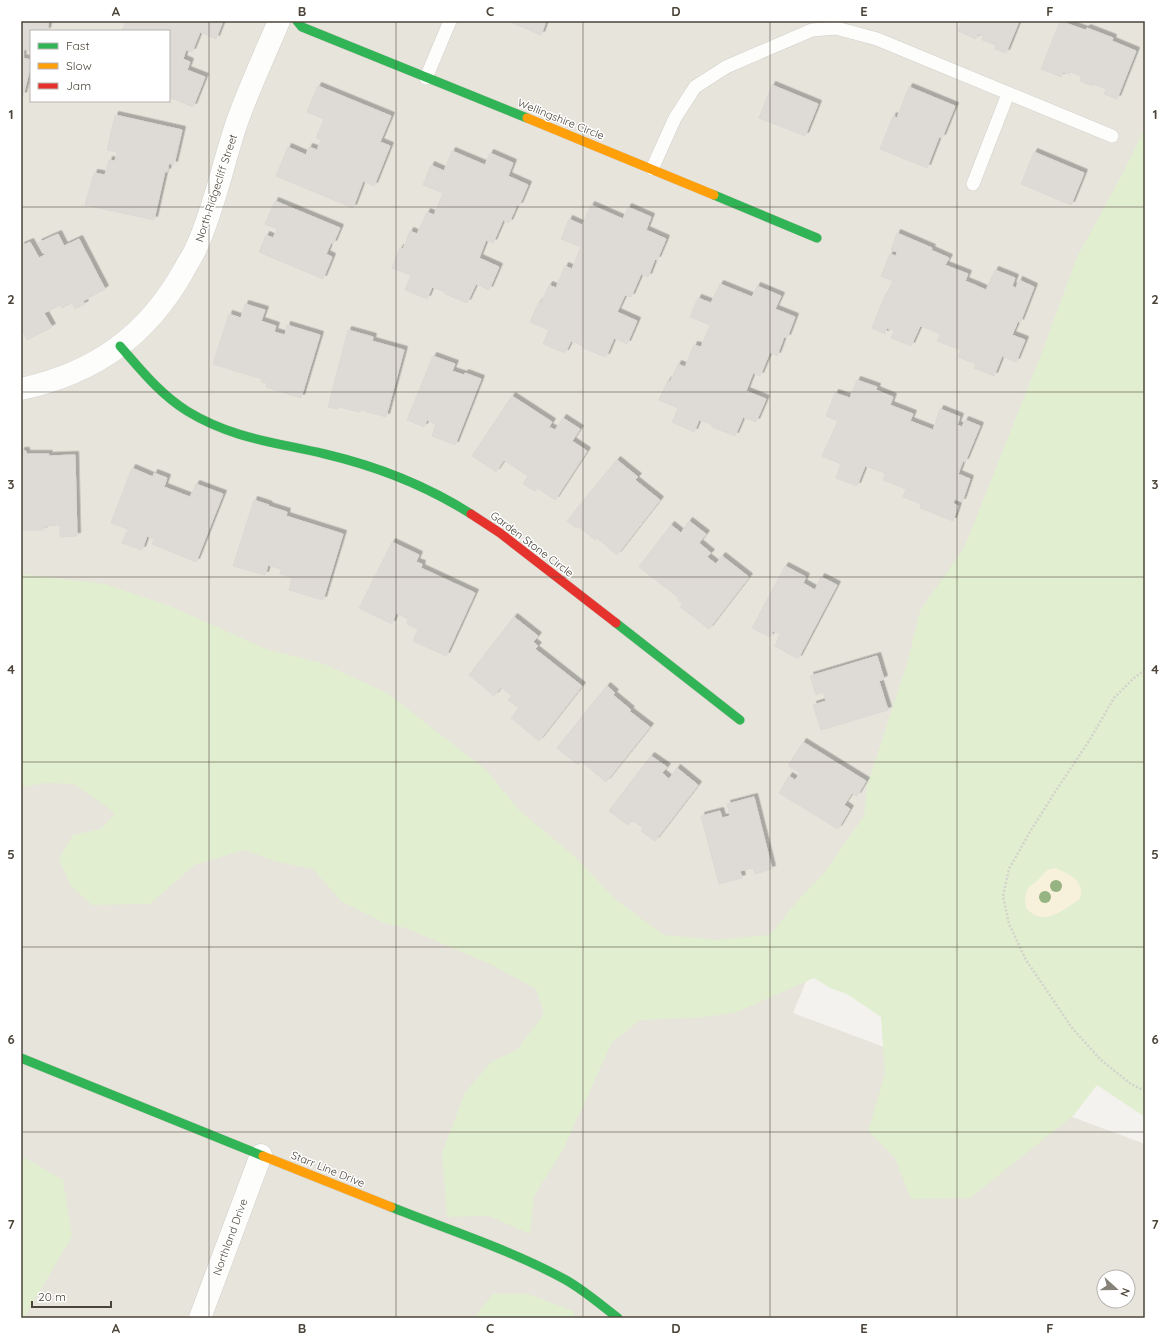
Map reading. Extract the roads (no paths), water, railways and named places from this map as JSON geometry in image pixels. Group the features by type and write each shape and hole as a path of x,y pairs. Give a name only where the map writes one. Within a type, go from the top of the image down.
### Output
{"street":[{"name":"North Ridgecliff Street","path":"21,389 36,386 66,376 105,356 138,331 172,290 197,247 238,122 279,21"},
{"name":"Wellingshire Circle","path":"297,21 302,27 652,169 817,238"},
{"name":"Garden Stone Circle","path":"120,346 156,387 173,401 196,416 249,438 349,460 396,477 458,506 500,533 740,720"},
{"name":"Starr Line Drive","path":"21,1058 530,1262 567,1281 618,1318"},
{"name":"Northland Drive","path":"200,1318 261,1155"}],"lane":[{"path":"426,78 450,21"},
{"path":"652,169 675,118 695,87 726,67 812,30 836,28 872,37 1112,136"},
{"path":"973,184 1008,94"}]}
